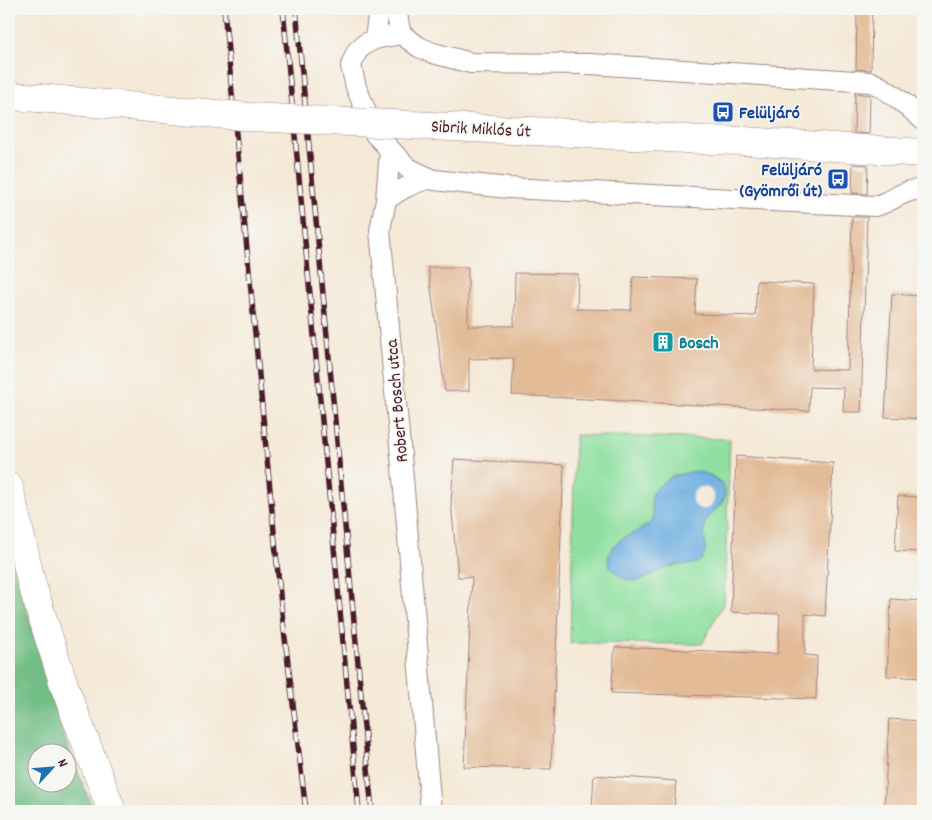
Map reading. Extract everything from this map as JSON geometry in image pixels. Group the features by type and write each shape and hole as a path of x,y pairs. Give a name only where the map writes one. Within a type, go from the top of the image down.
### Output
{"main road":[{"name":"Sibrik Miklós út","path":"9,96 251,117 745,141 923,153"},
{"path":"9,487 32,584 65,688 112,811"}],"street":[{"path":"375,39 379,9"},
{"path":"397,9 401,34 419,47 433,53 471,63 590,64 871,82 879,85 923,120"},
{"path":"401,34 375,39 365,44 357,51 351,66 356,87 375,134 408,168 434,180 508,188 875,206 909,191 915,189 923,190"},
{"name":"Robert Bosch utca","path":"390,150 386,200 380,230 431,811"},
{"path":"386,200 397,191 429,178"}],"green space":[{"path":"575,435 730,439 724,602 702,644 570,643"},
{"path":"9,552 66,742 28,742 28,792 78,792 78,772 94,811 9,811"}],"water":[{"path":"696,471 710,475 722,483 725,494 720,506 705,522 705,551 702,559 696,563 668,567 637,581 626,579 619,575 608,564 612,547 653,520 651,504 653,492 662,483 672,476"}],"pier":[{"path":"703,487 711,490 714,498 711,506 703,509 695,506 692,498 695,490"}],"building":[{"path":"857,9 872,9 871,70 856,69"},
{"path":"855,93 870,95 869,134 854,133"},
{"path":"853,164 868,165 867,194 852,193"},
{"name":"Bosch","path":"852,217 867,217 861,412 843,412 844,388 810,387 809,411 512,395 514,358 469,359 469,391 445,391 428,267 468,267 468,326 514,326 515,273 578,274 577,309 631,310 633,277 697,279 695,314 755,316 757,281 814,284 811,369 848,370"},
{"path":"892,294 923,296 923,419 885,417"},
{"path":"736,456 833,463 825,616 805,614 805,655 817,656 816,699 611,693 615,647 778,654 780,614 731,612"},
{"path":"454,459 564,465 551,769 464,767 472,577 458,577 451,502"},
{"path":"898,496 923,497 923,552 895,551"},
{"path":"891,599 923,601 923,678 887,676"},
{"path":"889,719 923,721 923,811 884,811"},
{"path":"594,775 676,781 674,811 592,809"}],"railway":[{"path":"224,9 281,605 306,811"},
{"path":"283,9 359,811"},
{"path":"296,9 372,811"}],"place":[{"name":"Felüljáró","path":"723,112"},
{"name":"Felüljáró (Gyömrői út)","path":"838,179"},
{"name":"Bosch","path":"663,342"}]}
